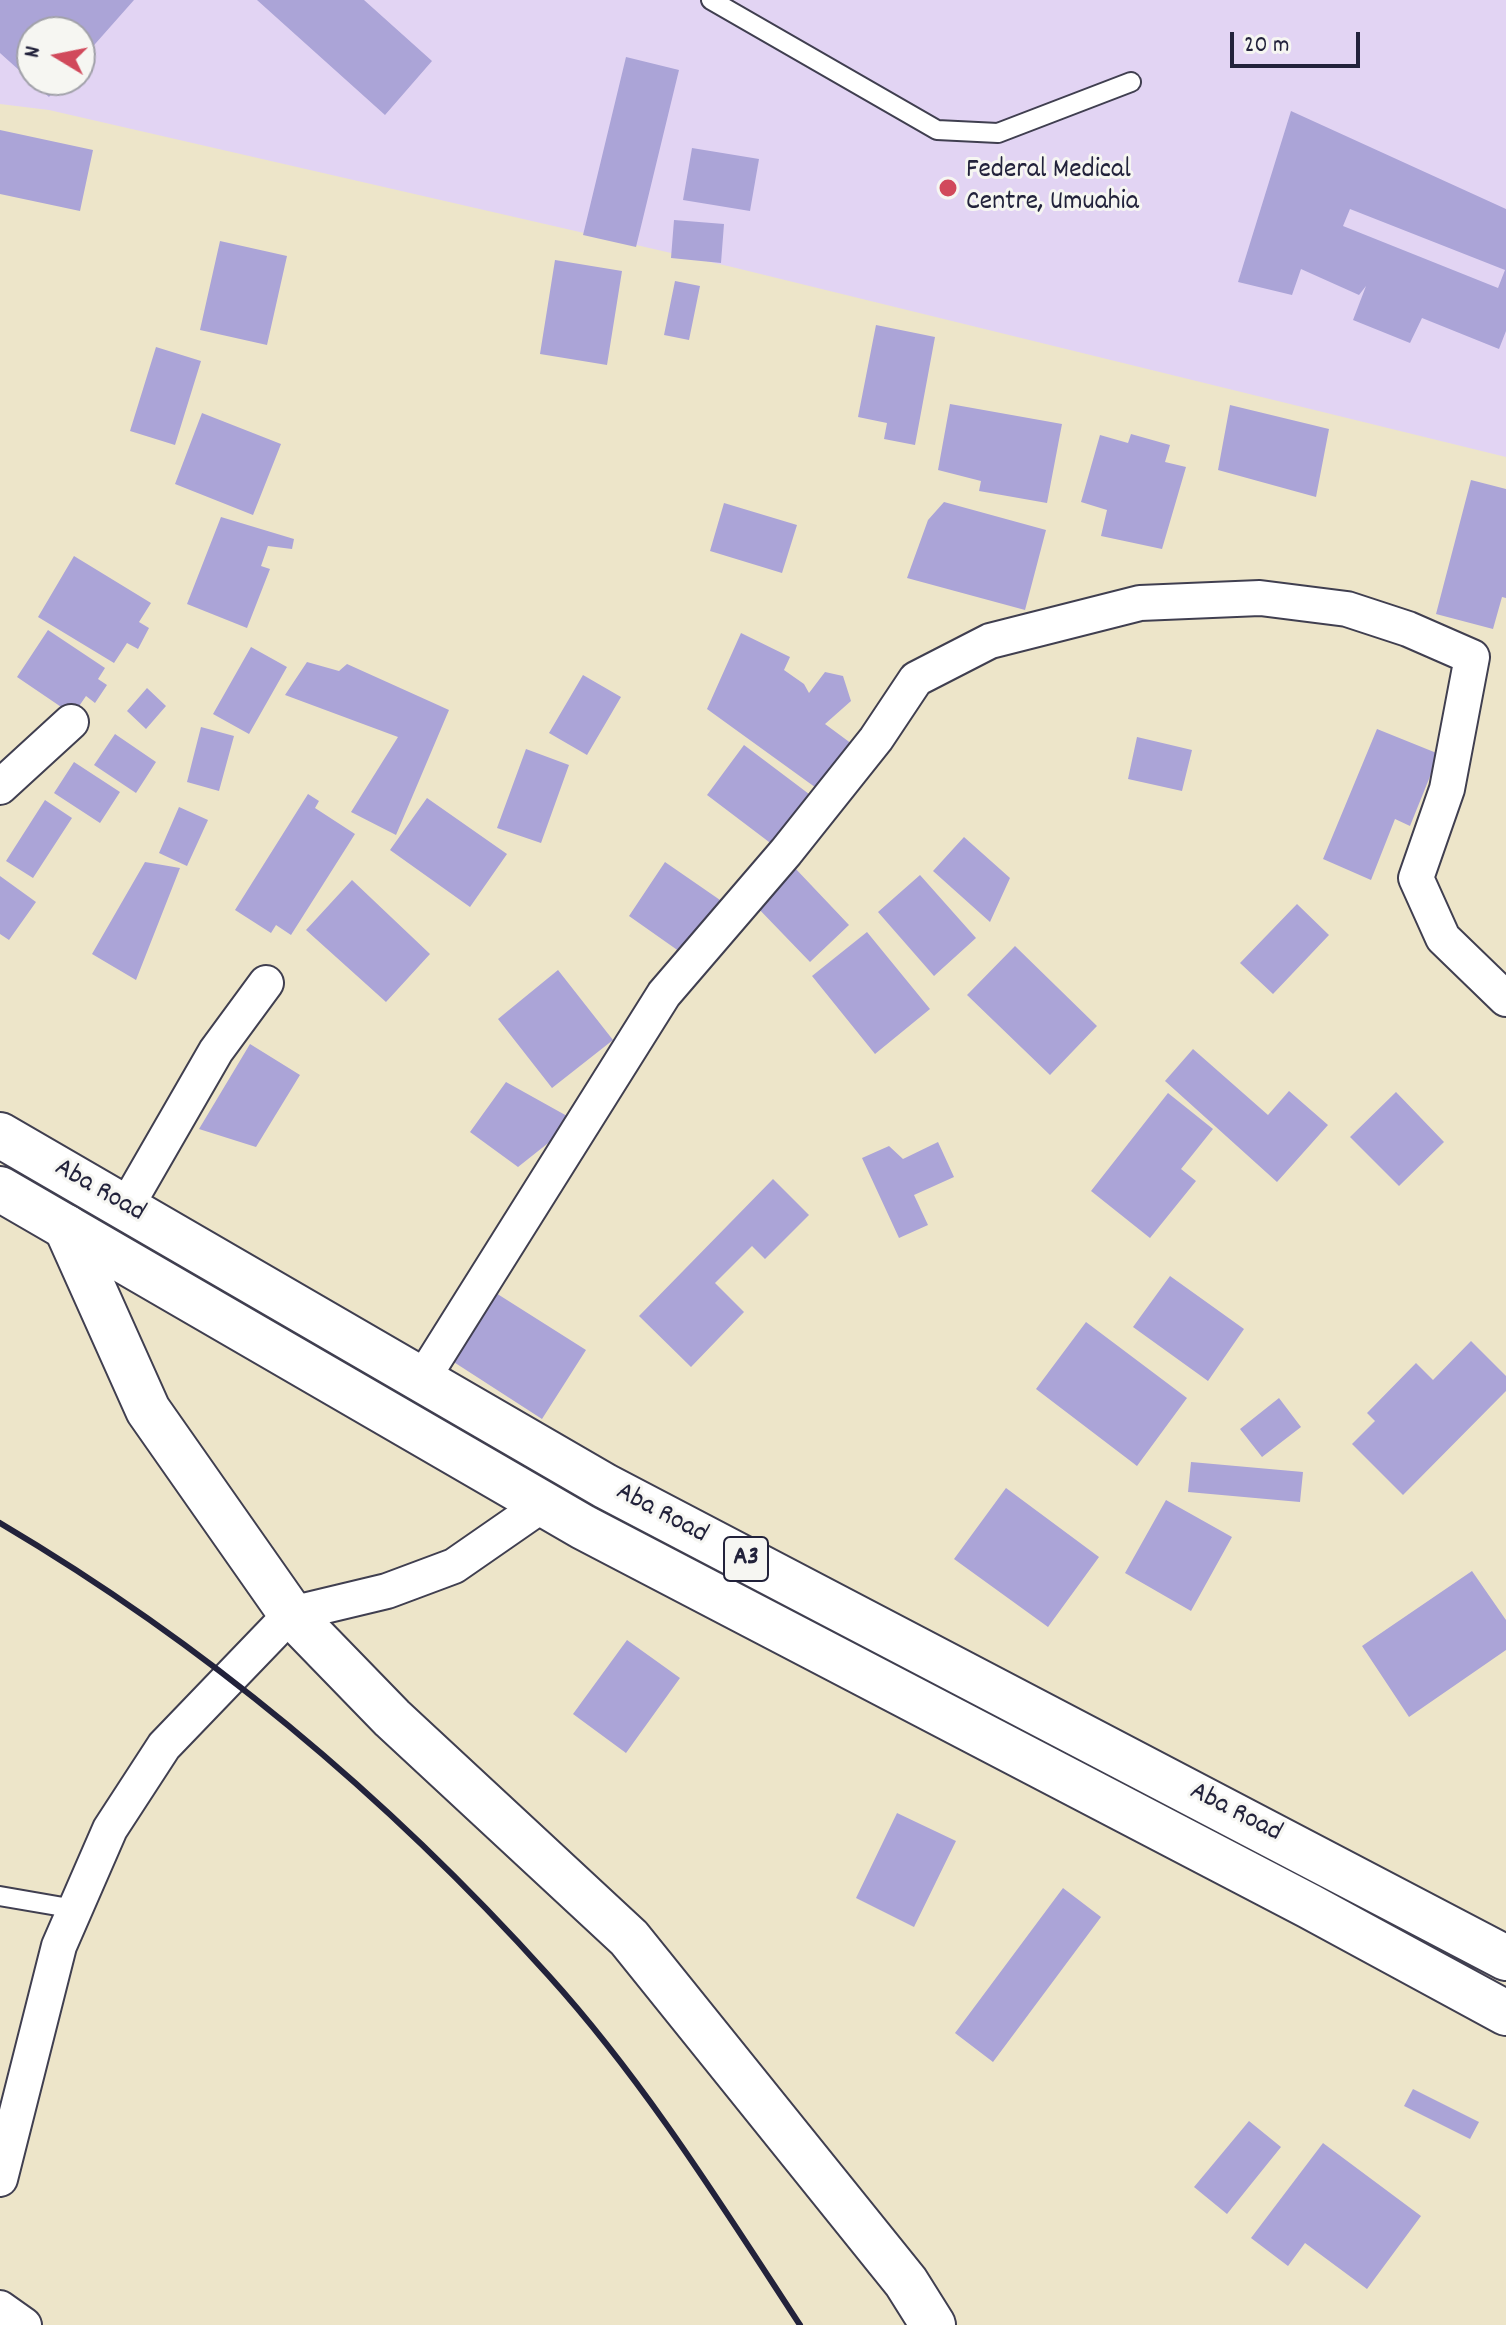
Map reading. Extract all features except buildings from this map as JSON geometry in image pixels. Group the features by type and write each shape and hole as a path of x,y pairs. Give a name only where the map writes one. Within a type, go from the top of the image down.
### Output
{"main road":[{"name":"Aba Road","path":"0,1135 605,1486 1506,1958"},
{"name":"Aba Road","path":"0,1189 542,1505 1506,2013"},
{"path":"66,1227 148,1410 291,1614 392,1718 629,1938 906,2282 933,2325"}],"street":[{"path":"423,1378 664,994 786,852 876,739 916,679 990,641 1140,603 1260,598 1347,609 1408,629 1472,657 1447,789 1416,878 1443,938 1506,999"},
{"path":"0,787 71,722"},
{"path":"126,1207 216,1051 266,983"},
{"path":"0,2179 59,1946 110,1829 164,1746 291,1614 387,1591 454,1566 542,1505"},
{"path":"0,2308 24,2325"}],"lane":[{"path":"711,0 937,130 998,133 1131,82"},
{"path":"0,1896 75,1909"}],"shaded area":[{"name":"Federal Medical Centre, Umuahia","path":"0,0 1506,0 1506,457 732,267 49,110 0,104"}],"railway":[{"path":"0,1523 77,1570 223,1673 359,1786 488,1910 549,1976 618,2059 681,2146 800,2325"}],"place":[{"name":"Federal Medical Centre, Umuahia","path":"948,188"}]}
